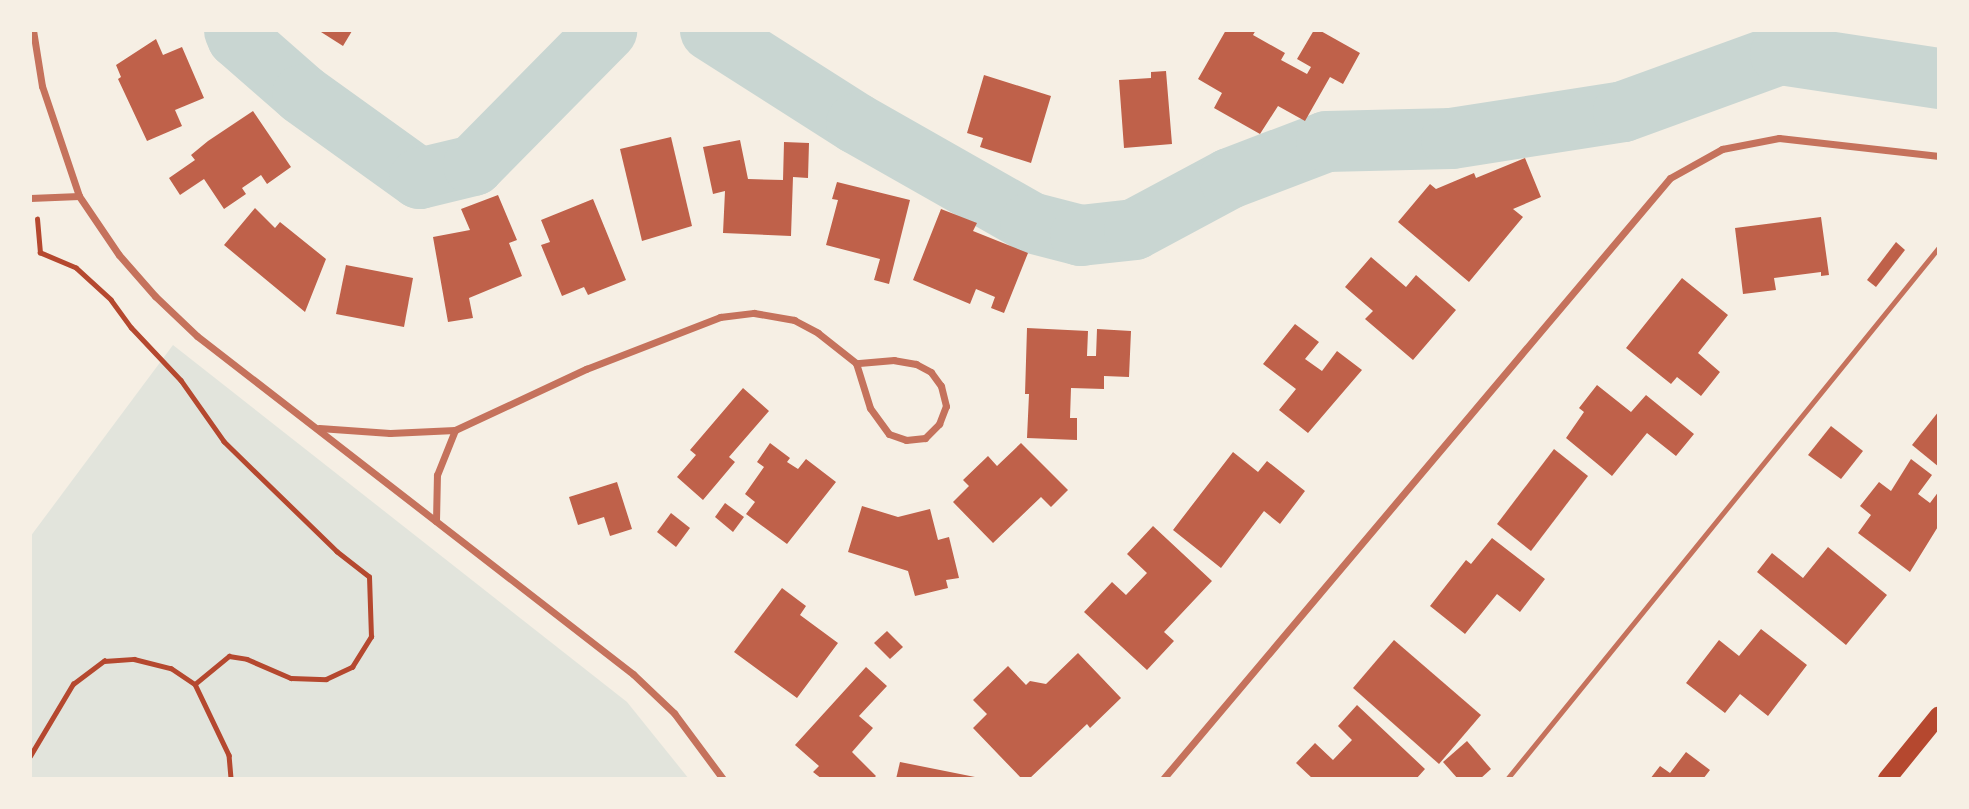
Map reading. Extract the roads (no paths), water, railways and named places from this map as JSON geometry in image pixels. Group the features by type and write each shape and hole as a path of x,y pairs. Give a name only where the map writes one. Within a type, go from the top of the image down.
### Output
{"main road":[{"path":"1887,779 1939,715"}],"street":[{"path":"33,30 42,86 79,196 119,255 155,296 197,336 633,674 674,713 723,779"},
{"path":"1163,779 1670,178 1722,149 1780,138 1939,156"},
{"path":"30,198 79,196"},
{"path":"319,428 390,433 455,430 586,369 720,317 754,313 794,320 818,333 856,363 870,408 889,434 906,440 925,438 939,424 946,406 940,386 931,372 916,364 894,360 856,363"},
{"path":"436,521 438,475 455,430"}],"lane":[{"path":"1507,779 1939,247"}],"waterway":[{"path":"234,30 237,37 302,94 419,178 473,165 606,30"},
{"path":"710,30 856,123 1030,222 1080,235 1134,229 1229,178 1326,141 1451,138 1623,111 1780,54 1939,78"}]}
